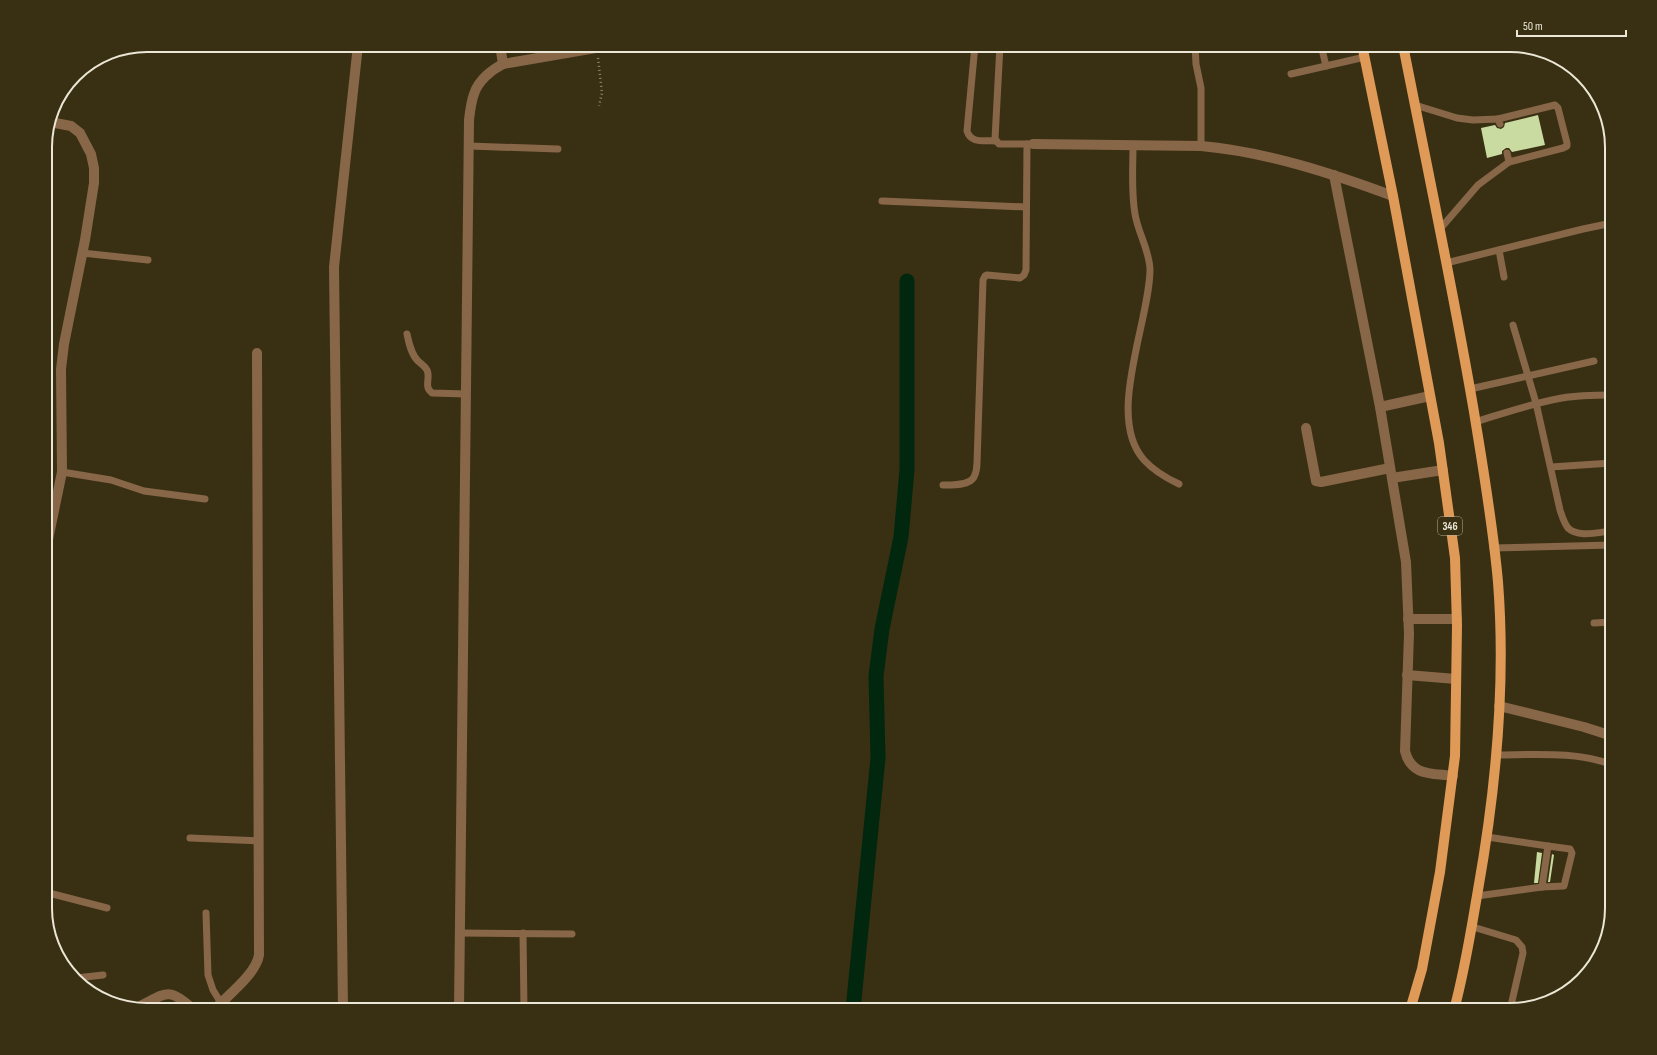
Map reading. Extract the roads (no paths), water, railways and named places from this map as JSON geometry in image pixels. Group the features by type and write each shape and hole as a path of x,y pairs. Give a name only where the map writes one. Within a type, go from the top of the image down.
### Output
{"main road":[{"name":"346","path":"1364,52 1393,196 1430,396 1443,470 1455,558 1457,619 1455,756 1440,872 1422,969 1412,1003"},
{"path":"1404,52 1440,229 1470,390 1498,581 1501,650 1496,755 1487,837 1473,927 1456,1003"}],"street":[{"path":"343,1003 334,267 357,52"},
{"path":"501,52 503,64"},
{"path":"459,1003 469,120 474,94 486,76 495,68 503,64 573,52"},
{"path":"52,520 62,472 61,369 65,337 94,183 92,161 85,142 76,129 55,123"},
{"path":"1030,144 1201,146 1225,148 1334,175 1393,196"},
{"path":"1334,175 1380,406 1406,562 1408,619 1404,743 1406,758 1417,771 1453,776"},
{"path":"221,1003 252,971 258,962 259,954 257,353"},
{"path":"1380,406 1430,396"},
{"path":"1306,428 1316,481 1321,482 1391,473 1443,470"},
{"path":"1408,619 1457,619"},
{"path":"1407,675 1456,679"},
{"path":"1498,706 1584,727 1605,734"},
{"path":"147,1003 164,995 173,994 186,1003"}],"lane":[{"path":"943,485 961,484 969,481 974,476 977,463 983,280 985,276 988,275 1020,278 1024,275 1030,144 999,144 996,141 974,140 968,137 967,131 974,52"},
{"path":"996,141 1000,52"},
{"path":"1195,52 1196,64 1201,88 1201,146"},
{"path":"1323,52 1326,66"},
{"path":"1291,74 1365,57"},
{"path":"1415,105 1457,118 1499,121 1555,106 1558,108 1567,145 1563,148 1509,162 1478,185 1440,229"},
{"path":"1133,145 1132,192 1135,216 1149,258 1150,286 1128,400 1130,430 1136,448 1144,460 1159,474 1179,484"},
{"path":"469,146 558,149"},
{"path":"1507,153 1509,162"},
{"path":"882,201 1026,207"},
{"path":"1446,263 1605,225"},
{"path":"1499,250 1504,277"},
{"path":"82,253 148,260"},
{"path":"1513,325 1536,403 1560,510 1568,528 1577,533 1605,531"},
{"path":"407,334 413,354 427,371 428,376 426,384 430,391 432,393 466,394"},
{"path":"1470,390 1594,361"},
{"path":"1475,422 1536,403 1588,395 1605,395"},
{"path":"1551,467 1605,463"},
{"path":"62,472 111,480 144,491 205,499"},
{"path":"1494,548 1605,545"},
{"path":"1594,623 1605,622"},
{"path":"1496,755 1577,756 1605,762"},
{"path":"1477,896 1542,887 1564,886 1572,853 1570,849 1487,837"},
{"path":"190,838 259,841"},
{"path":"1542,887 1548,846"},
{"path":"52,894 107,908"},
{"path":"206,913 208,975 217,1003"},
{"path":"1473,927 1516,940 1522,948 1523,953 1512,1003"},
{"path":"460,933 572,934"},
{"path":"523,933 524,1003"},
{"path":"82,977 103,975"}],"waterway":[{"path":"854,1003 878,758 876,676 882,629 901,537 907,470 907,281"}]}
